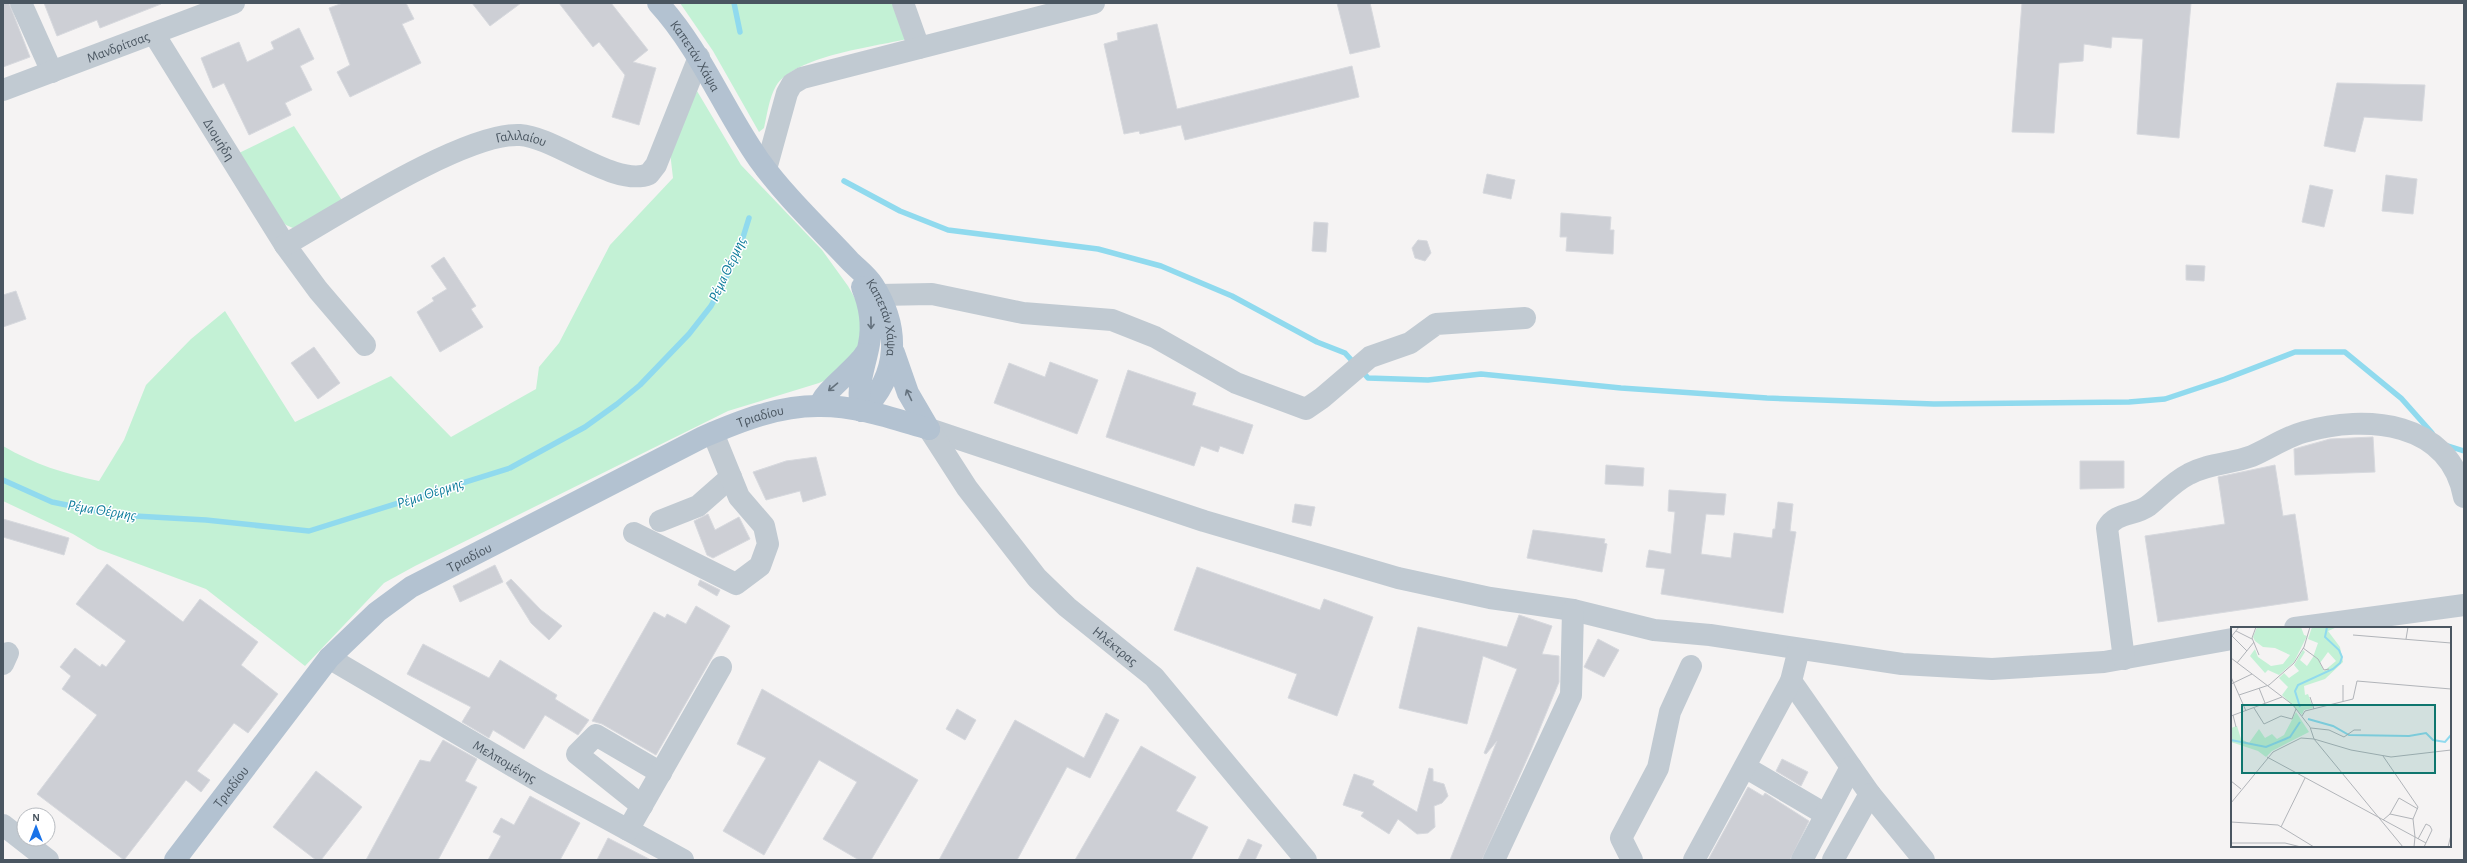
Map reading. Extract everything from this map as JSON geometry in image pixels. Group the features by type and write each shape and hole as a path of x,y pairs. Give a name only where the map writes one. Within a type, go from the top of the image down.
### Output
{"main road":[{"name":"Καπετάν Χάψα","path":"658,3 691,44 739,128 766,169 867,278 879,295 890,326 894,353 879,392 862,411"},
{"name":"Καπετάν Χάψα","path":"849,260 869,307 871,329 859,394 862,411"},
{"path":"820,406 824,395 854,369 868,350"},
{"path":"894,353 910,398 929,429"},
{"name":"Τριαδίου","path":"176,860 329,658 377,612 411,587 713,433 765,414 820,406 862,411 929,429"}],"street":[{"path":"21,3 52,72"},
{"name":"Μανδρίτσας","path":"3,90 234,3"},
{"path":"903,3 919,48"},
{"path":"766,169 787,93 792,84 802,78 1094,3"},
{"name":"Διομήδη","path":"154,34 285,245 318,290 366,345"},
{"name":"Γαλιλαίου","path":"285,245 406,177 447,156 498,137 530,137 617,172 638,176 649,174 656,165 699,57"},
{"path":"879,295 932,294 1023,313 1112,320 1155,337 1236,383 1306,408 1370,357 1410,344 1436,324 1525,318"},
{"path":"2124,659 2106,534 2107,528 2115,518 2148,506 2180,479 2196,470 2252,456 2305,431 2346,425 2387,425 2412,431 2435,445 2455,469 2461,483 2464,497"},
{"path":"929,429 1117,493 1235,530 1286,544 1330,559 1398,578 1490,598 1573,610 1604,620 1654,630 1710,635 1902,664 1974,668 2036,668 2124,659 2231,639"},
{"name":"Ηλέκτρας","path":"929,429 967,488 1037,578 1067,607 1154,677 1306,860"},
{"path":"634,533 736,584 760,566 768,544 764,526 739,497 713,433"},
{"path":"660,521 698,506 731,477"},
{"path":"2302,627 2464,605"},
{"path":"1494,860 1571,695 1573,610"},
{"path":"1694,860 1791,681 1799,649"},
{"name":"Μελπομένης","path":"329,658 540,782 683,860"},
{"path":"1632,860 1621,838 1658,768 1670,712 1691,666"},
{"path":"628,830 721,667"},
{"path":"1791,681 1870,794 1924,860"},
{"path":"642,806 577,754 596,735 661,772"},
{"path":"1745,767 1825,814"},
{"path":"1802,860 1851,767"},
{"path":"1833,860 1870,794"},
{"path":"3,825 48,860"}],"green space":[{"path":"680,3 894,3 907,39 836,54 800,67 786,76 776,86 768,107 764,128 759,132 713,51"},
{"path":"697,91 741,165 822,250 848,286 857,302 861,318 859,348 828,379 728,411 415,566 384,583 305,666 206,589 98,549 73,534 3,501 3,446 50,468 99,481 124,440 146,385 191,339 225,311 295,422 391,376 451,437 536,389 539,367 559,343 610,245 673,178 670,152"},
{"path":"294,126 345,205 293,228 286,225 277,217 239,153"}],"building":[{"path":"3,3 9,3 30,57 3,67"},
{"path":"44,3 161,4 100,28 97,20 57,36"},
{"path":"343,3 406,3 414,19 402,24 421,63 350,97 337,72 350,65 329,8"},
{"path":"472,3 521,3 490,26"},
{"path":"559,3 611,3 648,50 633,62 656,68 639,125 612,117 625,75 599,42 593,47"},
{"path":"1337,3 1370,3 1380,47 1350,54"},
{"path":"2022,3 2191,3 2179,138 2137,134 2143,39 2112,37 2111,48 2084,44 2083,61 2059,63 2054,133 2012,132"},
{"path":"1157,24 1177,109 1352,66 1359,97 1185,140 1181,125 1140,134 1139,131 1124,134 1104,44 1118,40 1117,33"},
{"path":"299,28 314,59 300,66 312,90 285,103 291,115 249,135 224,83 213,88 201,58 239,42 247,62 274,49 271,42"},
{"path":"2337,83 2425,85 2422,121 2364,117 2355,152 2324,146"},
{"path":"1487,174 1515,180 1511,199 1483,193"},
{"path":"2386,175 2417,179 2413,214 2382,211"},
{"path":"2310,185 2333,190 2324,227 2302,222"},
{"path":"1561,213 1611,217 1610,230 1614,230 1613,254 1566,251 1567,237 1560,237"},
{"path":"1314,222 1328,223 1326,252 1312,251"},
{"path":"1418,240 1427,241 1431,253 1425,261 1415,258 1412,248"},
{"path":"444,257 476,306 471,309 483,327 440,352 417,312 434,301 432,298 447,289 431,266"},
{"path":"2186,265 2205,266 2204,281 2186,280"},
{"path":"16,291 26,319 3,327 3,295"},
{"path":"314,347 340,383 318,399 291,363"},
{"path":"1050,362 1098,380 1077,434 994,403 1009,363 1045,377"},
{"path":"1128,370 1196,393 1192,405 1253,425 1243,454 1220,446 1218,452 1201,446 1194,466 1106,437"},
{"path":"2373,437 2375,472 2295,475 2294,449 2330,439"},
{"path":"816,457 826,495 803,502 800,491 766,500 753,472 786,461"},
{"path":"2080,461 2124,461 2124,488 2080,489"},
{"path":"1606,465 1644,468 1643,486 1605,484"},
{"path":"2275,465 2283,516 2295,514 2308,600 2158,622 2145,536 2225,524 2218,477"},
{"path":"1669,490 1726,494 1724,515 1706,514 1701,554 1731,558 1734,533 1772,538 1773,529 1775,529 1778,502 1793,504 1790,531 1796,532 1783,613 1661,594 1665,569 1646,567 1649,550 1671,554 1675,512 1668,511"},
{"path":"1295,504 1315,507 1311,526 1292,522"},
{"path":"708,514 715,530 739,517 750,539 713,558 707,555 694,521"},
{"path":"3,519 69,538 64,555 3,537"},
{"path":"1533,530 1605,539 1604,543 1607,544 1602,572 1527,558"},
{"path":"107,564 183,622 200,599 258,642 241,665 278,694 248,733 234,723 197,771 210,780 201,792 186,780 124,860 37,794 97,715 62,689 71,676 60,667 75,648 100,667 102,664 106,667 126,641 76,604"},
{"path":"495,565 503,582 460,602 453,586"},
{"path":"1197,567 1320,610 1324,599 1373,617 1337,716 1288,698 1297,674 1174,630"},
{"path":"511,579 541,610 562,626 549,640 531,623 506,583"},
{"path":"700,580 720,590 717,596 698,585"},
{"path":"696,606 730,626 656,755 602,724 592,721 654,612 665,618 667,614 686,624"},
{"path":"1519,615 1552,626 1542,654 1559,656 1559,682 1531,750 1482,860 1450,860 1497,741 1486,754 1484,753 1517,669 1483,656 1467,724 1399,708 1418,627 1507,647"},
{"path":"1598,639 1619,650 1604,677 1584,667"},
{"path":"423,644 489,678 500,660 557,695 555,699 589,720 578,735 545,715 524,749 493,730 489,738 462,722 471,707 407,674"},
{"path":"762,689 918,780 871,860 859,860 823,839 857,782 819,760 764,855 723,831 766,758 737,744"},
{"path":"957,709 976,720 965,740 946,729"},
{"path":"1106,713 1119,720 1090,778 1067,767 1017,860 939,860 1015,720 1084,758"},
{"path":"443,740 477,759 465,781 477,787 438,860 366,860 420,760 430,762"},
{"path":"1141,746 1196,777 1176,811 1208,827 1191,860 1075,860"},
{"path":"1782,759 1808,772 1801,786 1776,771"},
{"path":"1429,768 1433,769 1433,781 1444,784 1448,796 1442,803 1434,806 1435,827 1428,833 1417,834 1398,819 1389,834 1361,816 1364,812 1343,805 1354,774 1374,781 1372,785 1417,812"},
{"path":"316,771 362,807 321,860 316,860 273,827"},
{"path":"1748,787 1763,796 1765,793 1809,821 1790,860 1708,860"},
{"path":"530,796 580,823 560,860 488,860 501,836 493,832 501,818 514,825"},
{"path":"608,838 651,860 597,860"},
{"path":"1248,839 1262,845 1255,860 1238,860"}],"waterway":[{"path":"734,3 740,32"},
{"path":"844,181 900,211 948,230 1098,249 1161,266 1232,296 1317,342 1345,353 1355,364"},
{"name":"Ρέμα Θέρμης","path":"3,480 52,502 117,515 206,520 309,531 510,468 585,427 617,404 640,385 689,334 711,306 726,278 740,247 749,218"},
{"path":"1361,370 1368,378 1428,380 1481,374 1621,388 1767,398 1934,404 2129,402 2165,399 2225,379 2295,352 2345,352 2401,398 2432,433"},
{"path":"2445,445 2464,451"}]}
